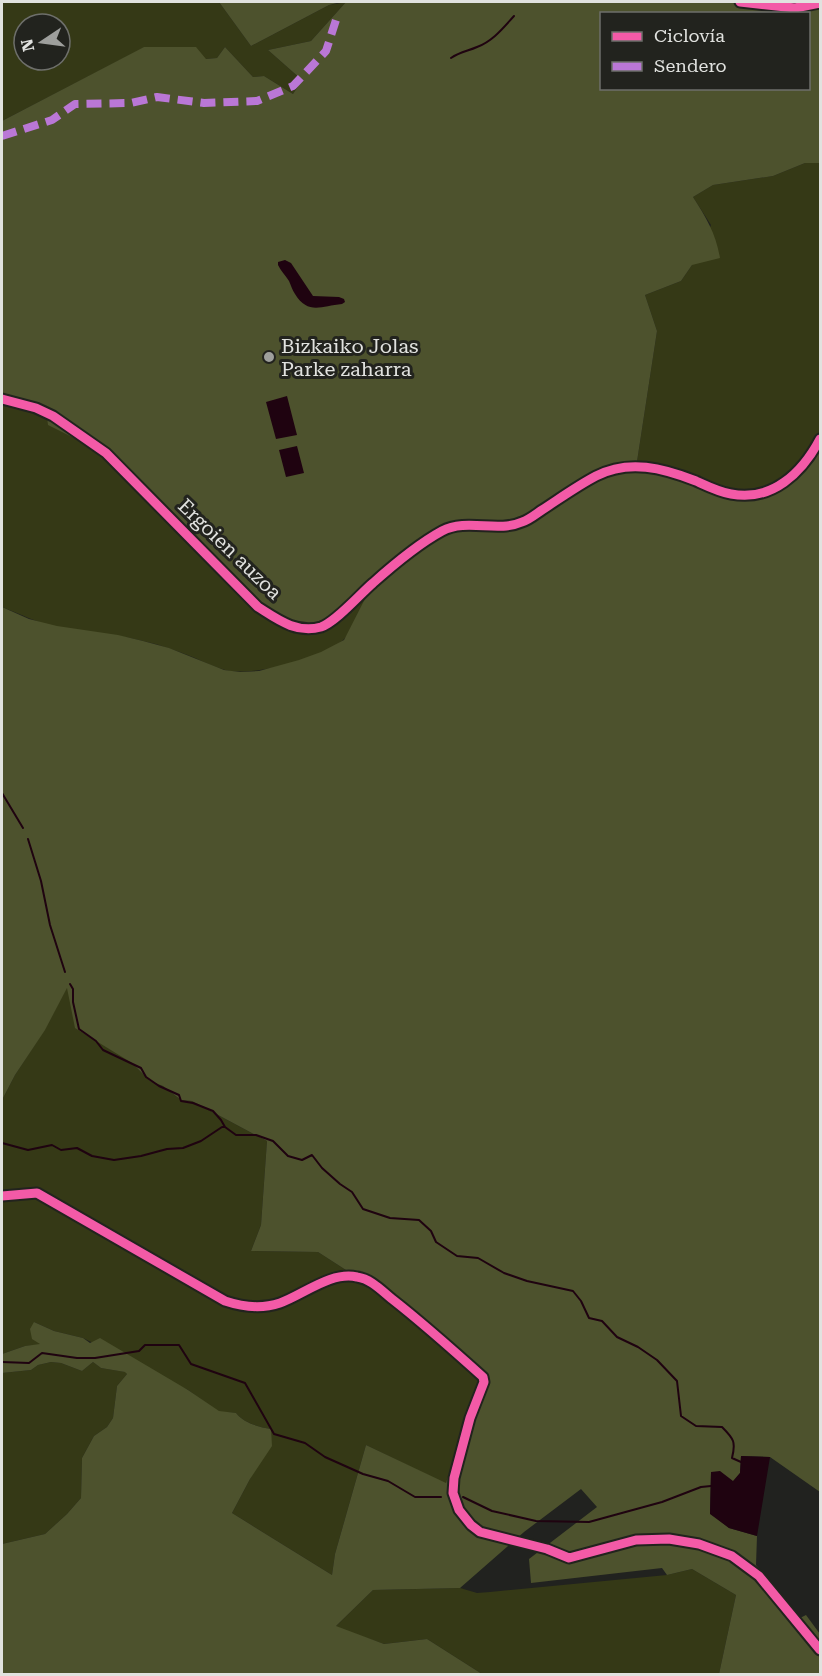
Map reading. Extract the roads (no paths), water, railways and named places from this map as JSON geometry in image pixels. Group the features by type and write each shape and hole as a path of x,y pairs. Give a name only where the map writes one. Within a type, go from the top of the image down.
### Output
{"street":[{"path":"740,2 795,8 820,3"},
{"name":"Ergoien auzoa","path":"2,399 36,408 53,416 106,453 258,607 286,625 306,629 322,626 334,618 374,582 428,539 445,530 464,525 506,526 522,523 596,476 614,469 632,466 652,468 683,476 730,494 747,495 766,492 785,484 801,468 820,440"},
{"path":"2,1196 37,1193 225,1301 241,1306 272,1305 327,1281 344,1277 356,1276 370,1281 416,1317 483,1377 484,1382 470,1418 454,1478 453,1493 459,1510 471,1525 480,1532 548,1549 569,1558 636,1540 669,1539 699,1544 732,1556 759,1576 820,1650"}],"waterway":[{"path":"451,58 488,41 514,16"},
{"path":"2,793 23,828"},
{"path":"28,839 41,881 50,925 65,972"},
{"path":"70,984 73,989 73,1002 79,1029 96,1041 103,1050 141,1068 146,1077 179,1095 181,1101 213,1111 225,1127 236,1135 256,1135 273,1141 288,1156 302,1160 312,1155 322,1168 352,1192 363,1209 390,1218 419,1220 431,1231 436,1242 457,1256 478,1258 504,1273 527,1281 573,1291 589,1318 602,1321 617,1337 657,1360 677,1381 681,1416 696,1426 722,1427 733,1441 732,1458 741,1462"},
{"path":"2,1143 28,1150 52,1145 61,1150 77,1148 92,1156 114,1160 183,1148 225,1127"},
{"path":"2,1362 29,1363 42,1353 95,1358 139,1351 145,1345 179,1345 191,1364 245,1383 274,1434 305,1443 325,1457 363,1474 388,1481 415,1497 441,1497"},
{"path":"463,1497 492,1511 536,1521 589,1522 662,1502 701,1487 711,1486"}],"place":[{"name":"Bizkaiko Jolas Parke zaharra","path":"269,357"}]}
